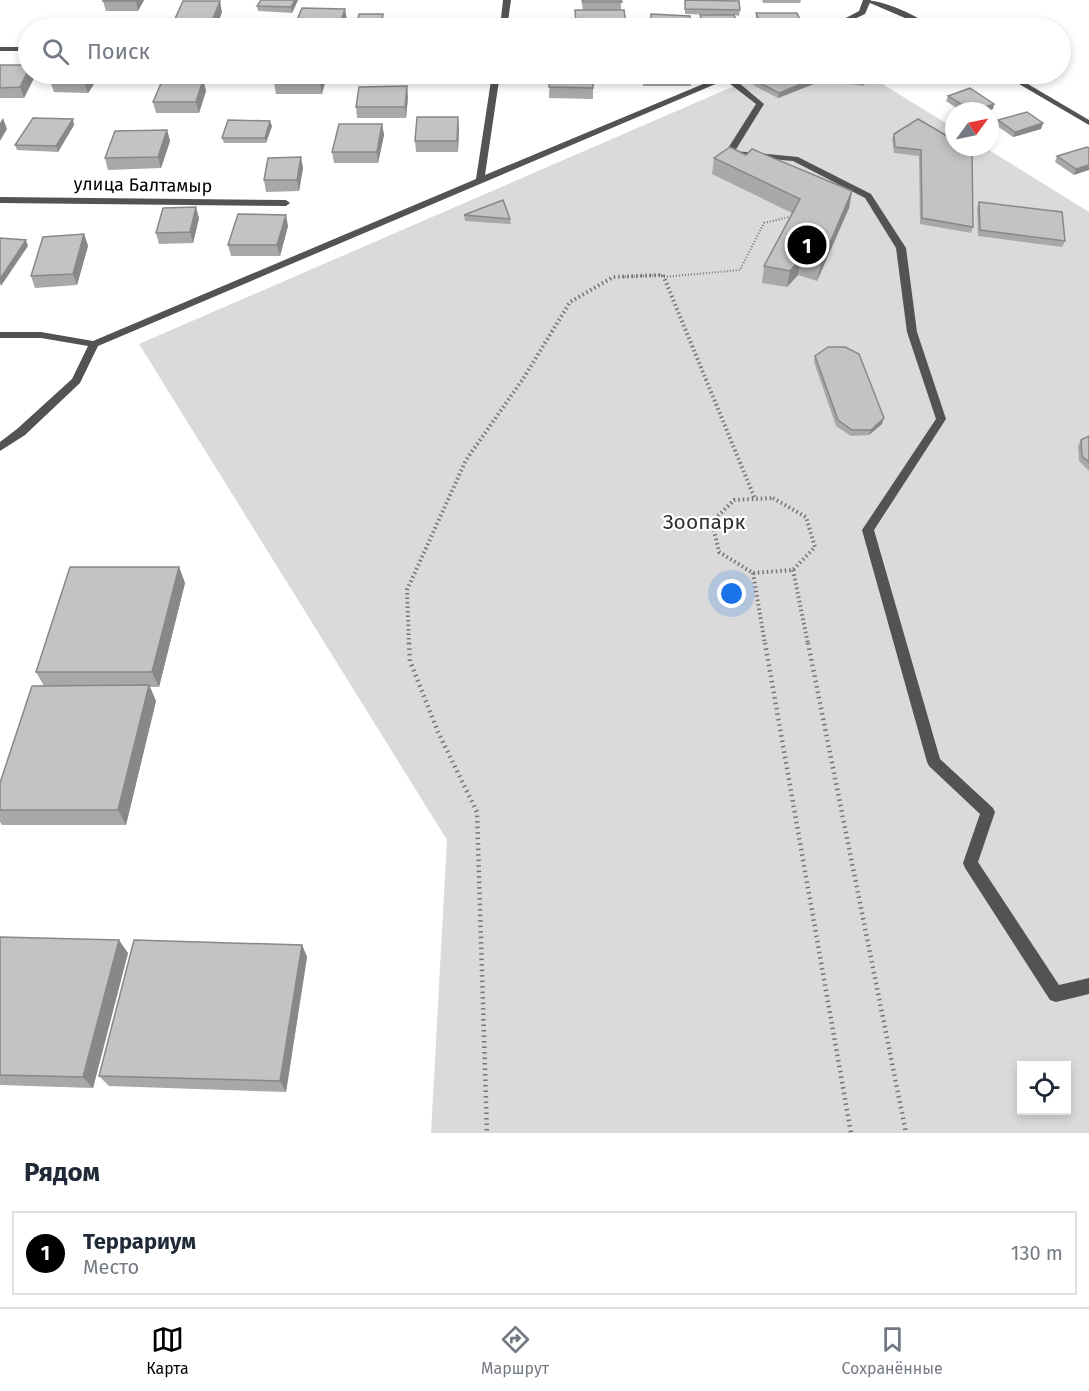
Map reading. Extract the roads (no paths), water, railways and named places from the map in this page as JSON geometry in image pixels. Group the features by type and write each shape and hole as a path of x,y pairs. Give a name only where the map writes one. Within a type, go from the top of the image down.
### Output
{"street":[{"path":"504,18 507,0"},
{"path":"850,18 862,12 867,0 912,18"},
{"path":"0,49 18,49"},
{"path":"480,181 495,84"},
{"path":"0,335 41,335 94,344 709,84"},
{"path":"739,84 760,104 729,153 795,159 868,196 901,248 912,332 941,419 868,530 934,762 988,812 970,863 1056,994 1089,986"},
{"path":"1023,84 1089,123"},
{"name":"улица Балтамыр","path":"0,200 286,203"},
{"path":"0,447 21,432 76,381 94,344"}],"place":[{"name":"Террариум","path":"807,245"}],"park label":[{"name":"Зоопарк","path":"704,522"}]}
